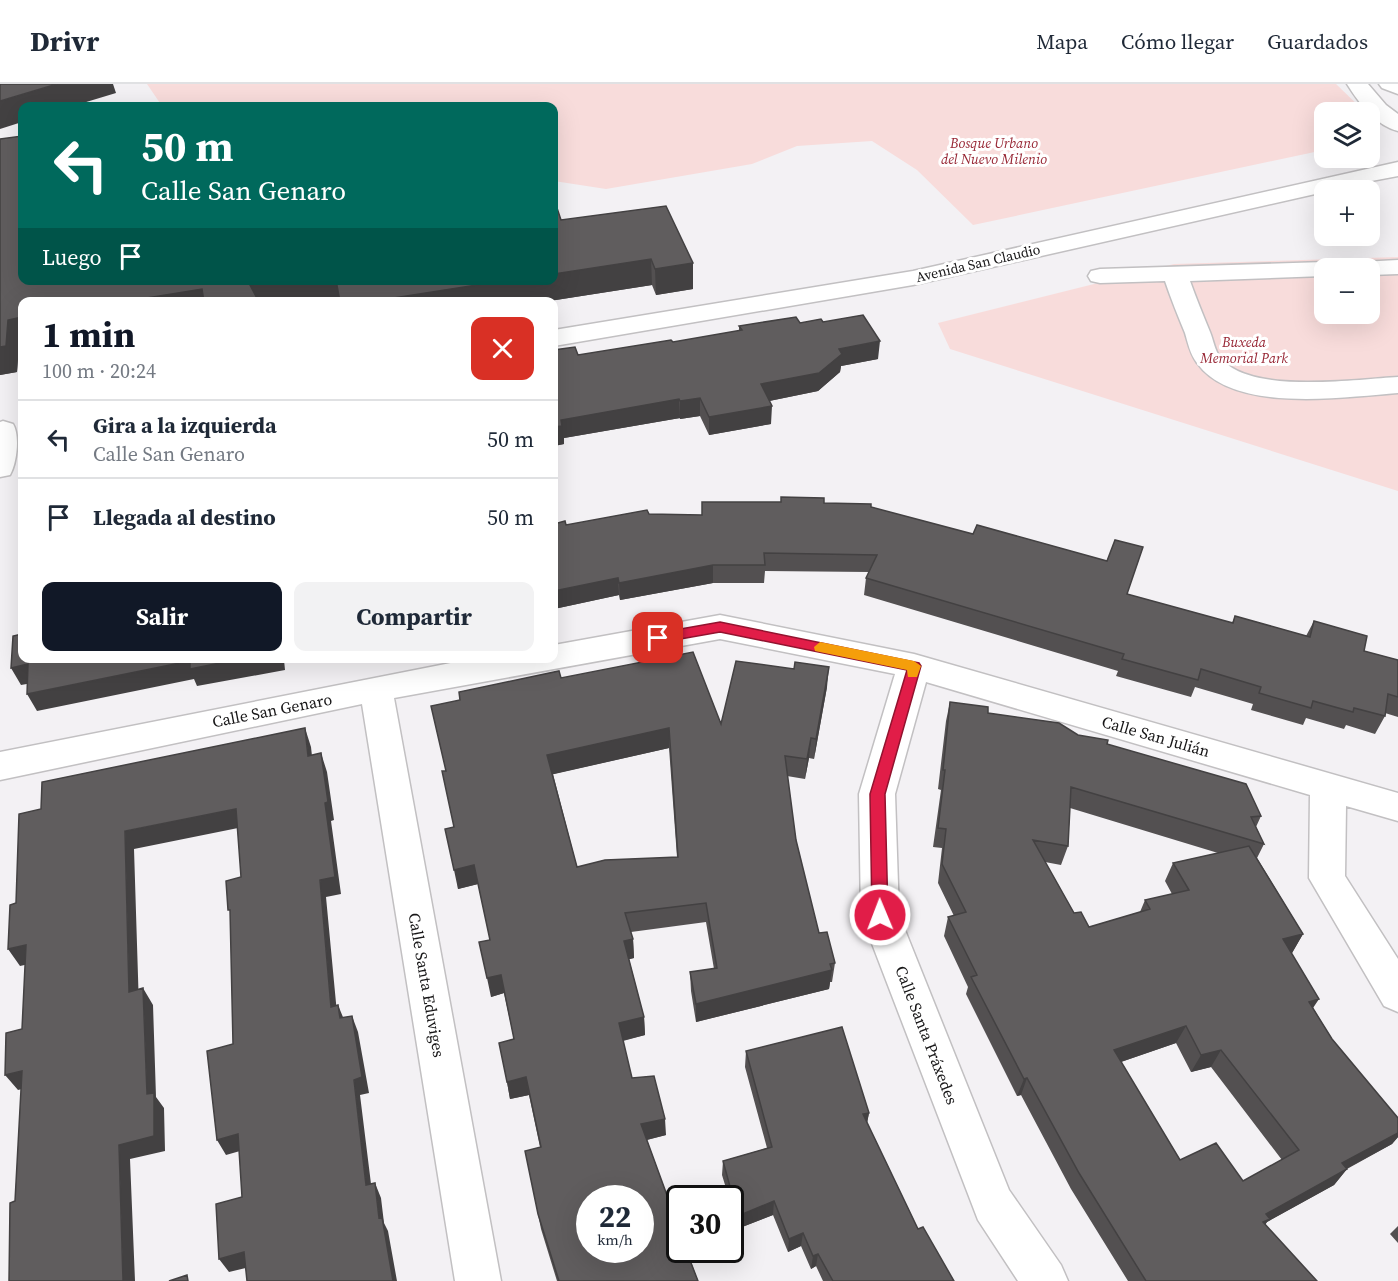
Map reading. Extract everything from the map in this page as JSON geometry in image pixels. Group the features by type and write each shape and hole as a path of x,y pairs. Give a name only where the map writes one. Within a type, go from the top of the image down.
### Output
{"street":[{"path":"1357,84 1378,110 1398,124"},
{"path":"1389,84 1398,88"},
{"name":"Avenida San Claudio","path":"558,337 914,278 1398,169"},
{"path":"1380,267 1398,267"},
{"path":"1100,276 1314,269"},
{"path":"1175,274 1207,359 1221,371 1239,381 1258,387 1286,390 1398,385"},
{"path":"0,468 9,429"},
{"path":"558,656 720,627 914,666"},
{"name":"Calle San Genaro","path":"0,766 376,689 519,663"},
{"name":"Calle San Julián","path":"914,666 1398,807"},
{"name":"Calle Santa Práxedes","path":"914,666 878,794 880,915 993,1205 1045,1281"},
{"name":"Calle Santa Eduviges","path":"376,689 478,1281"},
{"path":"1328,786 1327,878 1398,994"}],"green space":[{"name":"Bosque Urbano del Nuevo Milenio","path":"147,84 1336,84 1355,102 1314,102 1314,152 973,225 917,170 872,141 797,146 752,164 606,189 558,182 558,102 159,102"},
{"name":"Buxeda Memorial Park","path":"1398,257 1398,491 950,349 938,323 1174,264 1314,260 1314,324 1380,324 1380,258 1366,258"}],"building":[{"path":"0,84 57,84 0,101"},
{"path":"18,137 18,285 250,285 256,297 203,297 202,289 153,297 18,297 18,318 8,320 6,346 0,347 0,139"},
{"path":"666,206 693,263 655,269 651,259 558,273 558,211 561,220"},
{"path":"337,285 477,285 400,297 339,297"},
{"path":"863,315 880,341 839,349 842,354 819,373 761,384 772,406 709,417 700,398 680,401 679,399 561,420 562,426 558,426 558,349 575,347 578,355 742,330 739,326 796,317 800,323 821,319 823,322"},
{"path":"781,497 824,498 824,503 871,504 871,507 973,534 977,525 1107,561 1115,540 1143,547 1127,594 1233,623 1235,616 1310,637 1314,621 1367,636 1364,651 1398,660 1398,697 1388,694 1385,716 1354,708 1353,712 1313,701 1311,708 1259,693 1261,687 1201,669 1198,680 1122,659 1124,654 866,578 877,555 764,553 765,565 713,565 619,583 618,578 558,590 558,523 565,521 566,525 647,510 649,514 702,515 702,502 781,502"},
{"path":"18,635 18,663 180,663 27,694 28,664 11,668 13,636"},
{"path":"693,652 721,724 736,661 794,669 795,662 829,667 816,739 811,738 807,759 785,756 796,840 819,933 827,932 835,963 830,964 832,970 696,1004 690,972 717,968 706,903 625,913 633,939 624,941 644,1017 619,1023 632,1078 654,1076 665,1119 641,1124 666,1193 666,1263 691,1263 698,1281 559,1281 538,1214 525,1151 541,1147 526,1077 507,1082 499,1043 514,1039 501,975 487,978 479,942 490,940 474,865 454,870 445,829 454,827 442,771 446,771 431,706 460,700 459,692 559,671 561,678","holes":["669,728 678,857 605,860 577,867 547,755"]},
{"path":"190,663 220,663 190,669"},
{"path":"950,702 988,707 988,713 1059,723 1078,735 1108,740 1107,744 1246,784 1261,816 1251,817 1264,844 1071,787 1068,846 1033,840 1074,913 1081,912 1089,927 1150,909 1145,900 1189,890 1173,863 1249,846 1303,934 1283,939 1319,999 1309,1002 1332,1039 1398,1118 1398,1133 1342,1163 1347,1169 1266,1214 1270,1219 1263,1222 1317,1281 1146,1281 1079,1173 1027,1078 1024,1079 971,977 977,975 948,917 966,912 942,864 946,829 938,828 945,770 943,770","holes":["1186,1026 1201,1055 1221,1050 1299,1150 1243,1181 1216,1143 1180,1160 1114,1050"]},
{"path":"305,728 308,756 321,753 335,877 320,880 331,1007 338,1005 340,1018 352,1016 362,1077 354,1080 366,1185 375,1183 379,1218 382,1217 393,1281 247,1281 244,1252 219,1259 216,1204 242,1197 238,1134 217,1140 207,1051 233,1044 230,910 228,910 226,881 241,877 236,809 125,831 129,992 143,988 147,1094 154,1093 154,1136 119,1145 123,1281 9,1281 10,1203 15,1201 22,1071 5,1075 6,1033 22,1029 26,945 8,949 10,905 16,903 19,814 41,809 42,782"},
{"path":"842,1027 869,1113 863,1114 918,1229 923,1227 954,1281 833,1281 818,1254 813,1256 803,1233 789,1239 774,1201 744,1214 744,1185 730,1185 723,1161 772,1147 746,1051"},
{"path":"187,1275 188,1281 169,1281"}],"slow traffic":[{"path":"820,647 914,666 912,673"}],"route":[{"path":"658,638 720,627 914,666 878,794 880,915"}]}
